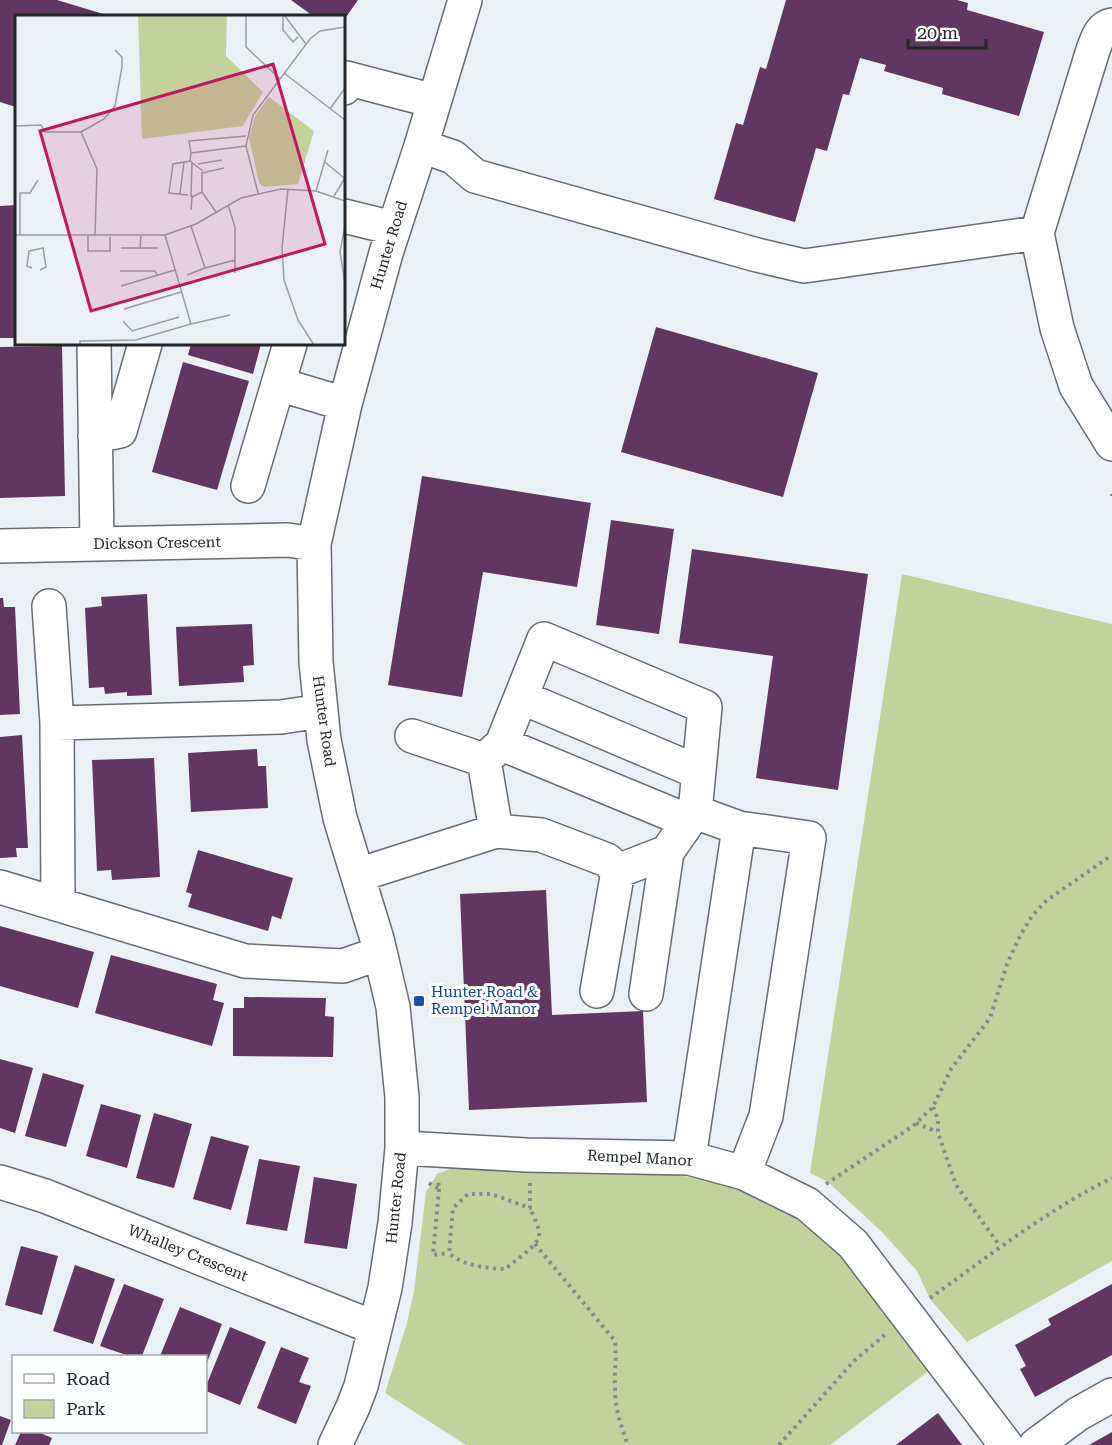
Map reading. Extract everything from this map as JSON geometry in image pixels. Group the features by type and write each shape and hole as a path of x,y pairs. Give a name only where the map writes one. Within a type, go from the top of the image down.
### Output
{"street":[{"name":"Hunter Road","path":"335,1445 357,1397 385,1288 395,1223 402,1148 402,1097 393,1007 380,953 340,818 324,740 316,662 314,544 345,404 393,228 421,146 465,0"},
{"path":"1112,25 1106,26 1101,31 1093,50 1037,233 1057,328 1076,386 1112,444"},
{"path":"345,83 346,78 434,101"},
{"path":"421,146 453,157 474,176 804,266 1037,233"},
{"path":"345,216 393,228"},
{"path":"94,345 97,544"},
{"path":"96,436 120,431 145,345"},
{"path":"248,486 290,345"},
{"path":"278,384 345,404"},
{"name":"Dickson Crescent","path":"0,546 288,540 314,544"},
{"path":"49,606 57,723 58,904"},
{"path":"496,831 493,752 520,697 544,639 705,706 692,817 667,852 646,994"},
{"path":"520,697 699,772"},
{"path":"57,723 281,717 321,711"},
{"path":"412,736 493,752 692,817 739,828 809,838 765,1116 744,1173"},
{"path":"689,1158 739,828"},
{"path":"358,876 496,831 541,835 607,860 618,871"},
{"path":"618,871 667,852"},
{"path":"597,991 618,871"},
{"path":"0,887 245,961 343,966 380,953"},
{"name":"Rempel Manor","path":"402,1148 526,1155 689,1158 744,1173 807,1204 853,1244 1006,1445"},
{"name":"Whalley Crescent","path":"0,1182 45,1196 375,1328"},
{"path":"1035,1445 1078,1414 1112,1395"}],"path":[{"path":"821,1189 916,1123 933,1107 951,1068 990,1018 1007,964 1032,916 1046,901 1112,855"},
{"path":"933,1107 938,1119 938,1133 956,1185 1000,1246"},
{"path":"916,1123 938,1133"},
{"path":"437,1174 444,1174"},
{"path":"449,1253 453,1257 483,1268 505,1269 535,1244 539,1236 537,1223 530,1208 530,1175"},
{"path":"780,1445 854,1361 908,1316 1000,1246 1112,1178"},
{"path":"439,1189 433,1255 449,1253"},
{"path":"449,1253 453,1208 468,1194 491,1194 530,1208"},
{"path":"535,1244 615,1341 617,1360 615,1388 619,1422 628,1445"}],"green space":[{"path":"902,574 1112,624 1112,1261 967,1342 930,1299 917,1271 882,1232 828,1182 810,1173"},
{"path":"455,1167 675,1174 730,1186 773,1203 799,1218 847,1259 930,1370 830,1445 466,1445 385,1393 407,1323 414,1291 426,1192 437,1174"}],"building":[{"path":"0,0 57,0 107,15 15,15 15,107 0,102"},
{"path":"291,0 358,0 345,19 345,15 312,15"},
{"path":"786,0 957,0 968,3 967,10 1044,32 1019,116 942,94 943,88 884,71 886,65 860,58 849,95 843,94 827,151 816,148 795,222 714,199 736,123 743,125 760,67 766,69"},
{"path":"15,205 15,338 0,338 0,206"},
{"path":"656,327 818,373 783,497 621,452"},
{"path":"191,345 261,345 253,374 188,355"},
{"path":"62,346 65,496 0,498 0,347"},
{"path":"183,362 249,381 217,490 152,472"},
{"path":"422,476 591,503 577,587 483,572 462,697 388,685"},
{"path":"611,520 674,529 659,634 596,625"},
{"path":"692,549 868,574 838,790 756,778 773,656 679,643"},
{"path":"147,594 152,695 127,696 127,692 105,694 104,687 89,688 85,608 102,606 101,597"},
{"path":"0,598 3,598 4,607 15,607 20,714 0,715"},
{"path":"252,624 254,665 243,666 244,682 179,686 176,627"},
{"path":"22,735 28,848 16,848 17,857 0,858 0,737"},
{"path":"257,749 258,766 266,766 268,808 191,812 188,753"},
{"path":"154,758 160,877 112,880 111,870 97,871 92,760"},
{"path":"198,850 293,878 281,919 272,916 268,931 188,907 192,894 186,892"},
{"path":"546,890 552,1015 643,1011 647,1102 469,1110 460,894"},
{"path":"0,926 94,952 78,1008 0,986"},
{"path":"111,955 217,984 213,1000 224,1003 212,1046 95,1013"},
{"path":"244,997 326,998 325,1016 334,1017 333,1057 233,1056 233,1008 244,1008"},
{"path":"0,1059 33,1068 15,1133 0,1128"},
{"path":"43,1073 84,1085 66,1147 25,1136"},
{"path":"101,1104 141,1115 127,1168 86,1156"},
{"path":"154,1113 192,1124 174,1188 136,1178"},
{"path":"211,1136 249,1146 231,1210 193,1199"},
{"path":"259,1159 300,1166 287,1231 246,1224"},
{"path":"314,1177 357,1184 347,1249 304,1243"},
{"path":"21,1246 58,1256 42,1315 5,1305"},
{"path":"75,1265 115,1279 93,1344 53,1331"},
{"path":"124,1284 164,1299 142,1355 126,1355 100,1346"},
{"path":"1112,1284 1112,1355 1035,1397 1020,1369 1026,1366 1015,1345 1051,1325 1048,1319"},
{"path":"180,1307 222,1324 207,1362 207,1355 160,1355"},
{"path":"230,1327 266,1342 240,1405 207,1391 207,1384"},
{"path":"281,1347 309,1358 299,1382 311,1386 296,1424 257,1408"},
{"path":"938,1413 962,1445 896,1445"},
{"path":"0,1416 11,1420 2,1445 0,1445"},
{"path":"1112,1432 1112,1445 1089,1445"},
{"path":"21,1433 40,1433 52,1438 49,1445 15,1445"}],"place":[{"name":"Hunter Road & Rempel Manor","path":"419,1001"}]}
